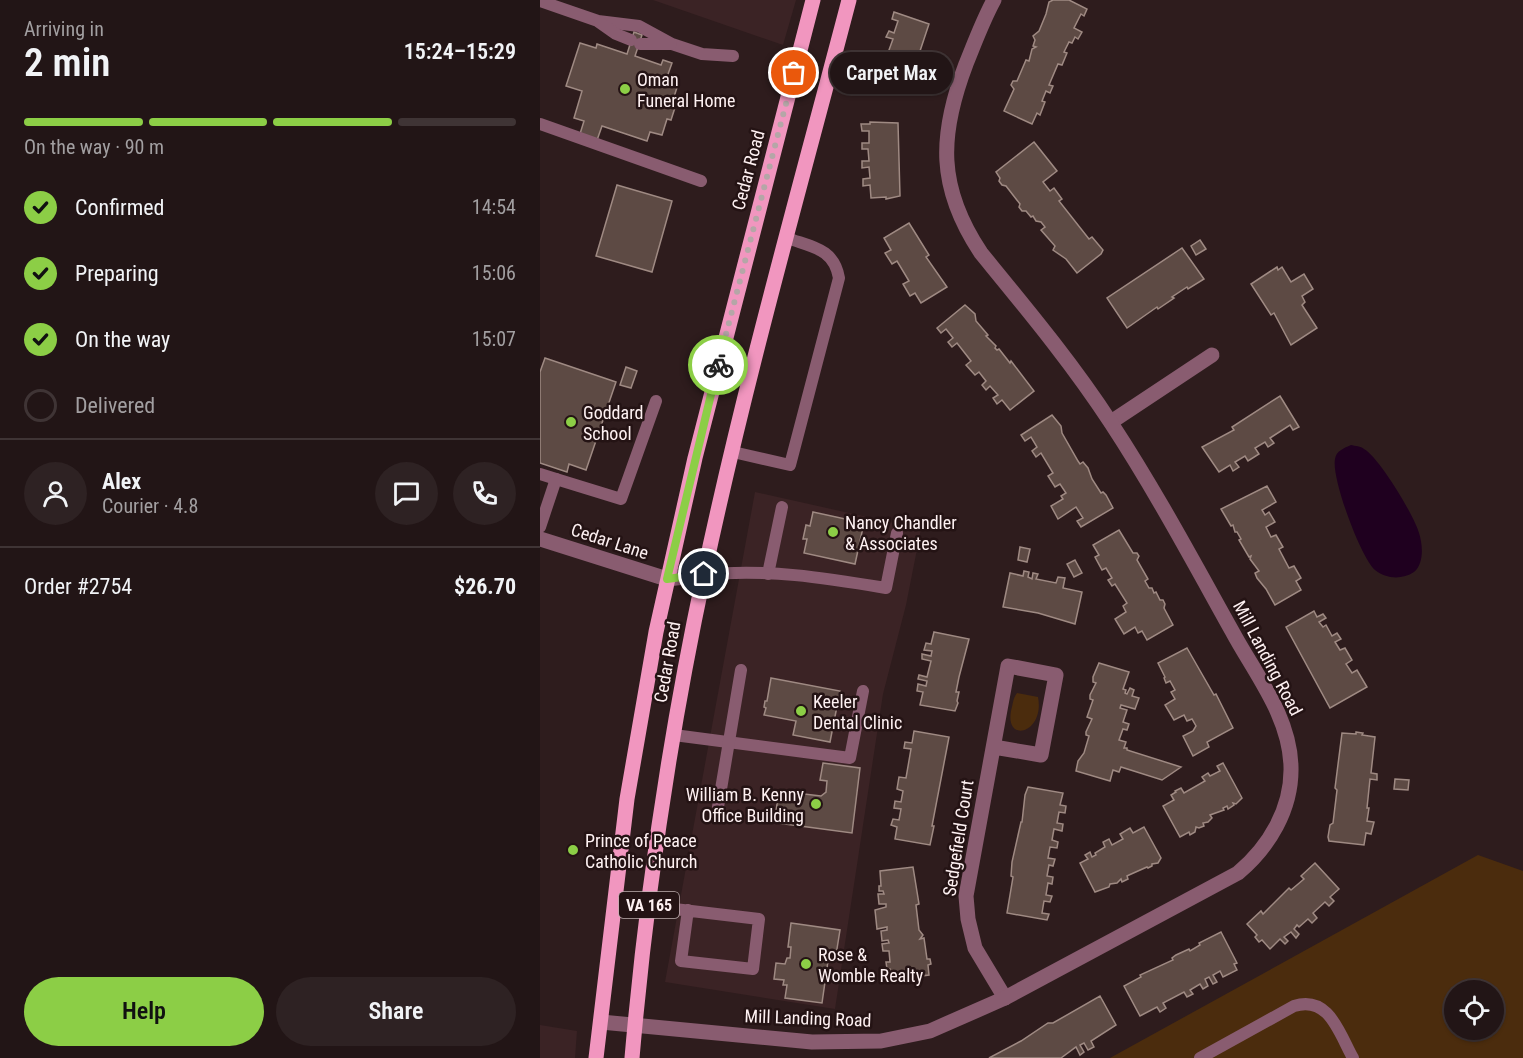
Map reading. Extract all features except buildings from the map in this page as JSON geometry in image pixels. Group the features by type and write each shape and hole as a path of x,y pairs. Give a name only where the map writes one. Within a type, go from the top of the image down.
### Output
{"main road":[{"name":"Cedar Road","path":"596,1058 627,799 667,579 724,341 813,0"},
{"name":"Cedar Road","path":"632,1058 649,906 674,735 704,574 787,238 849,0"}],"street":[{"name":"Mill Landing Road","path":"601,1022 812,1042 881,1041 930,1031 1005,998 1238,873 1256,858 1266,845 1285,806 1290,784 1289,748 1283,721 1181,538 1111,422 1073,369 981,253 970,237 957,209 948,182 946,153 948,123 955,96 979,31 994,0"},
{"path":"1111,422 1212,355"},
{"name":"Cedar Lane","path":"540,539 667,579 704,574"},
{"name":"Sedgefield Court","path":"993,747 1041,755 1056,675 1008,666 993,747 966,896 968,919 975,948 1005,998"}],"lane":[{"path":"540,2 598,21 639,26 672,44 702,54 733,56"},
{"path":"598,21 616,34 635,42 672,44"},
{"path":"540,124 701,181"},
{"path":"733,452 790,465 839,278 837,267 824,251 787,238"},
{"path":"540,474 621,499 656,401"},
{"path":"540,526 556,479"},
{"path":"768,574 782,507"},
{"path":"704,574 735,571 840,580 886,588 897,533"},
{"path":"718,807 741,670"},
{"path":"674,735 850,758 863,691"},
{"path":"649,906 688,910 759,920 753,969 681,961 688,910"},
{"path":"1200,1058 1294,1006 1308,1003 1320,1007 1329,1015 1353,1058"}],"shaded area":[{"path":"653,0 796,0 783,45"},
{"path":"1351,445 1363,448 1371,454 1396,488 1416,525 1422,554 1417,569 1409,575 1389,577 1379,573 1369,563 1355,535 1342,499 1335,469 1337,454"},
{"path":"755,492 921,529 906,605 883,694 835,1009 665,982"},
{"path":"1017,693 1038,697 1039,709 1031,726 1019,731 1014,728 1011,721 1011,711"},
{"path":"1478,855 1523,871 1523,1058 1110,1058"},
{"path":"540,1025 577,1031 575,1058 540,1058"}],"way so far":[{"path":"718,365 794,73"}],"place":[{"name":"Carpet Max","path":"794,73"},
{"name":"Oman Funeral Home","path":"625,89"},
{"name":"Goddard School","path":"571,422"},
{"name":"Nancy Chandler & Associates","path":"833,532"},
{"name":"Keeler Dental Clinic","path":"801,711"},
{"name":"William B. Kenny Office Building","path":"816,804"},
{"name":"Prince of Peace Catholic Church","path":"573,850"},
{"name":"Rose & Womble Realty","path":"806,964"}],"route":[{"path":"704,574 667,579 718,365"}]}
